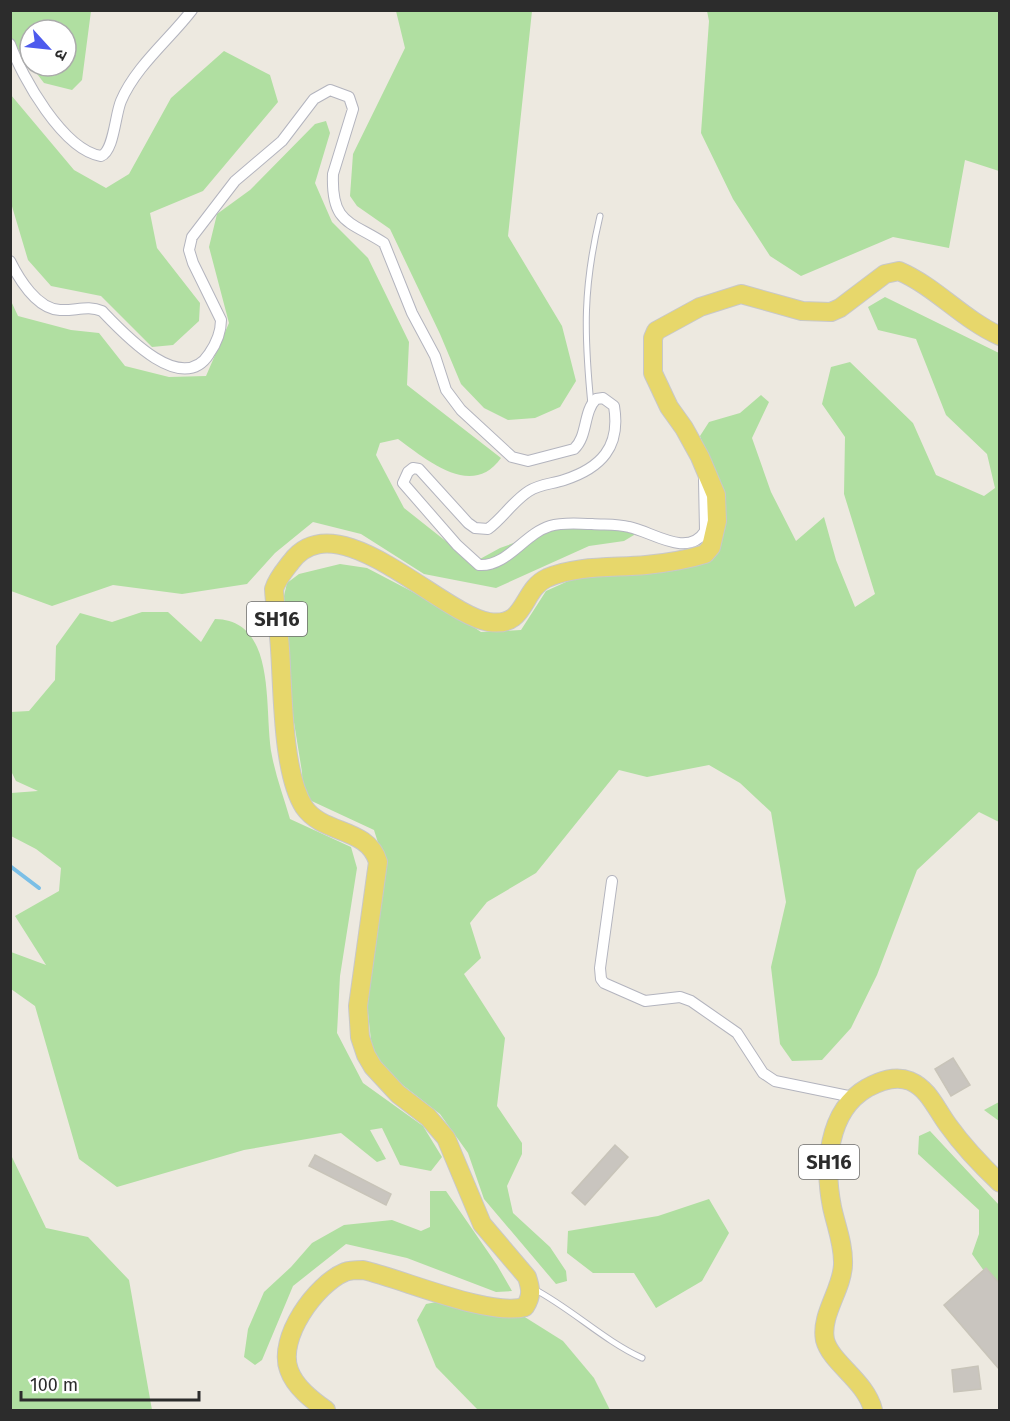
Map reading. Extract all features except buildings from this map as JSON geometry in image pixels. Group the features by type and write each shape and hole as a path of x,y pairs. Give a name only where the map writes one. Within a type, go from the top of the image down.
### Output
{"main road":[{"name":"SH16","path":"530,1286 527,1277 482,1224 446,1138 428,1117 398,1094 373,1067 366,1055 360,1037 358,1006 378,862 369,843 313,816 304,806 298,791 285,731 274,589 276,582 294,558 319,544 344,547 380,560 490,622 513,619 519,614 533,589 548,578 589,568 647,565 693,558 709,551 717,521 716,495 700,457 669,407 653,374 653,338 662,325 700,307 741,294 823,314 840,308 885,274 898,271 925,286 961,315 999,336"},
{"path":"854,1097 893,1077 909,1081 924,1089 948,1125 981,1166 999,1183"},
{"name":"SH16","path":"854,1097 844,1109 830,1146 827,1179 842,1249 843,1266 825,1324 825,1339 830,1350 870,1399 873,1410"},
{"path":"326,1410 297,1383 289,1371 286,1354 301,1314 316,1293 331,1280 346,1271 363,1270 480,1304 515,1310 525,1306 530,1298 530,1286"}],"street":[{"path":"10,44 21,74 66,134 85,150 101,156 109,150 120,103 134,78 192,10"},
{"path":"10,261 18,276 42,304 58,310 95,308 102,311 163,364 176,369 191,367 205,360 216,344 221,320 192,263 189,250 192,237 234,181 282,141 314,99 321,93 339,92 349,97 353,109 333,174 332,185 341,217 351,226 384,243 412,313 435,356 446,390 461,410 512,457 522,461 574,449 580,441 591,407 596,399 603,398 614,406 615,438 611,449 583,473 528,491 488,529 475,528 468,523 416,468 408,472 403,483 471,560 486,566 495,564 549,526 569,523 628,527 676,544 701,537 706,524 705,487 700,457"},
{"path":"612,881 600,968 601,979 604,983 645,1001 680,997 692,1001 737,1033 763,1073 775,1081 854,1097"}],"lane":[{"path":"591,407 584,332 589,261 600,216"},
{"path":"530,1286 554,1299 619,1347 642,1358"}],"green space":[{"path":"11,11 91,11 82,80 72,90 44,83 40,78 78,78 78,18 18,18 18,49 11,40"},
{"path":"396,11 532,11 508,236 562,326 576,381 560,407 535,418 508,420 484,408 461,384 390,229 357,206 350,196 353,154 405,48"},
{"path":"707,11 999,11 999,171 965,160 949,248 893,237 801,276 770,256 733,199 701,133 709,21"},
{"path":"224,51 270,75 278,102 203,191 150,213 157,248 200,303 199,321 173,345 152,347 101,296 51,286 28,260 11,203 11,95 74,170 106,188 129,174 171,98"},
{"path":"326,121 330,133 315,183 332,222 368,258 409,342 407,385 501,458 489,470 477,475 463,476 436,465 398,439 380,443 376,455 404,508 457,550 480,559 500,548 561,526 634,529 634,535 624,541 589,546 496,588 424,574 361,534 313,522 275,553 247,584 182,594 113,585 52,606 11,591 10,299 18,316 71,330 99,333 125,366 169,377 206,376 229,323 209,247 217,214 250,190 315,124"},
{"path":"885,297 999,353 999,822 979,812 917,870 877,975 851,1028 822,1060 792,1061 780,1044 771,967 786,902 771,812 740,783 709,765 647,777 619,770 536,873 487,902 470,923 481,958 464,974 505,1038 497,1106 522,1143 522,1154 507,1186 513,1213 550,1247 566,1271 567,1281 556,1284 484,1199 468,1153 440,1114 386,1072 372,1049 366,995 380,849 374,830 303,797 302,772 287,679 281,609 287,583 299,574 340,564 367,568 453,613 481,632 521,630 546,591 586,573 714,553 715,478 700,436 709,422 740,413 761,395 769,402 752,438 771,492 796,541 824,517 836,560 855,607 875,594 844,494 845,437 822,404 831,367 850,362 913,423 936,475 984,496 995,488 987,454 946,415 916,339 878,330 868,307"},
{"path":"142,612 168,612 201,642 215,619 235,623 250,635 259,651 267,694 272,756 290,819 351,847 357,868 340,976 337,1033 363,1083 423,1126 442,1157 431,1171 400,1165 382,1128 370,1130 386,1159 377,1162 341,1133 244,1150 117,1187 79,1159 35,1006 11,989 11,952 46,965 15,916 59,891 61,868 36,849 11,836 11,793 38,791 16,781 11,771 11,712 29,711 55,680 56,646 80,613 112,622"},
{"path":"999,1102 999,1121 984,1110"},
{"path":"930,1131 999,1205 999,1292 972,1254 979,1234 979,1210 918,1154 919,1136"},
{"path":"11,1155 46,1228 88,1237 129,1280 152,1410 11,1410"},
{"path":"430,1191 446,1191 497,1265 512,1291 496,1292 407,1258 346,1244 293,1286 262,1360 255,1365 244,1357 248,1329 264,1292 312,1243 344,1225 392,1220 421,1231 430,1227"},
{"path":"709,1199 729,1233 702,1281 656,1308 634,1273 593,1273 567,1253 568,1231 658,1216"},
{"path":"457,1298 504,1304 563,1341 594,1378 610,1410 478,1410 436,1367 417,1320 426,1304"}],"waterway":[{"path":"10,866 39,888"}]}
